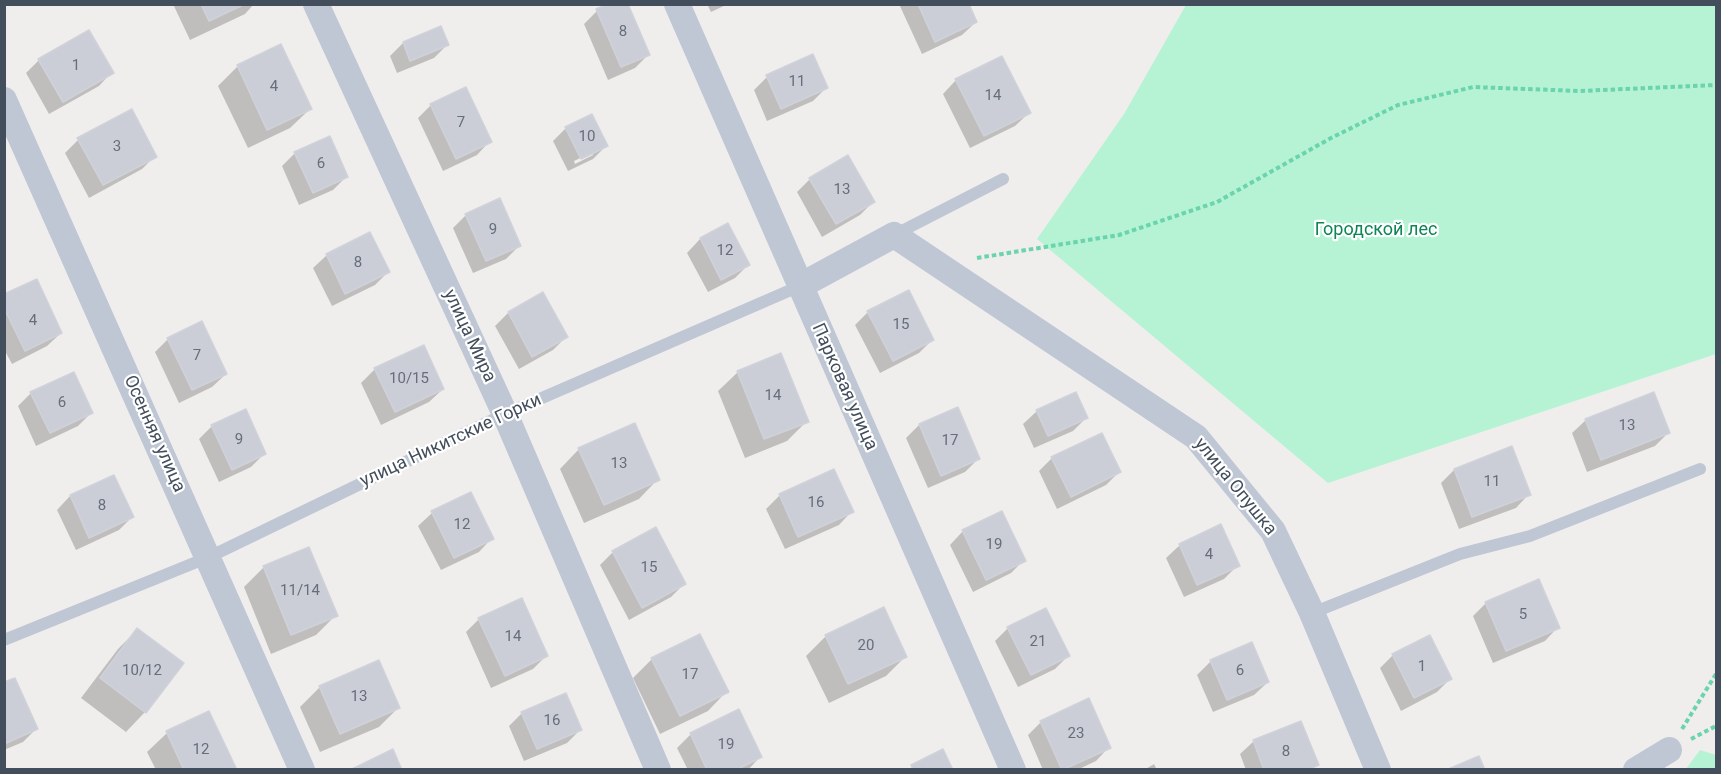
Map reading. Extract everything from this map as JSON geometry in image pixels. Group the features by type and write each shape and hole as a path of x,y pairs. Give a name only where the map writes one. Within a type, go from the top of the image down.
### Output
{"street":[{"name":"улица Мира","path":"316,4 505,414 658,770"},
{"name":"Парковая улица","path":"677,4 1013,770"},
{"name":"Осенняя улица","path":"4,100 302,770"},
{"name":"улица Никитские Горки","path":"800,286 894,235"},
{"name":"улица Опушка","path":"894,235 1196,437 1273,531 1312,613 1378,770"},
{"path":"1636,770 1669,750"}],"lane":[{"path":"894,235 1003,179"},
{"name":"улица Никитские Горки","path":"4,640 209,557 505,414 800,286"},
{"path":"1312,613 1460,554 1530,536 1700,469"}],"path":[{"path":"969,260 1119,235 1217,202 1332,138 1398,105 1473,87 1580,91 1716,85"},
{"path":"1669,750 1716,674"}],"green space":[{"name":"Городской лес","path":"1186,5 1716,5 1716,354 1328,483 1037,239 1124,114"},
{"path":"1700,750 1716,755 1716,769 1686,769"}],"building":[{"path":"201,4 245,4 209,21"},
{"path":"608,4 628,4 650,55 621,67 596,9"},
{"path":"918,4 969,4 977,22 935,42"},
{"path":"441,26 449,45 410,61 403,42"},
{"path":"89,30 114,73 63,102 38,59"},
{"path":"281,44 312,109 267,130 237,65"},
{"path":"813,54 828,88 781,109 766,75"},
{"path":"1002,56 1031,113 984,136 955,79"},
{"path":"466,87 492,142 456,159 430,104"},
{"path":"132,109 157,157 103,185 77,138"},
{"path":"592,114 608,146 581,159 565,127"},
{"path":"330,136 348,177 313,193 294,152"},
{"path":"848,155 875,202 836,224 809,178"},
{"path":"500,198 521,246 486,261 465,214"},
{"path":"728,223 750,265 721,280 700,238"},
{"path":"370,232 390,272 345,294 326,254"},
{"path":"37,279 62,333 25,351 4,308 4,294"},
{"path":"909,290 934,340 893,361 867,311"},
{"path":"543,292 568,337 532,357 508,312"},
{"path":"202,321 227,374 192,390 167,338"},
{"path":"424,345 444,389 395,412 374,368"},
{"path":"781,353 809,422 764,439 737,371"},
{"path":"74,372 93,413 50,433 30,392"},
{"path":"1076,392 1088,418 1048,436 1036,410"},
{"path":"1654,392 1670,433 1601,460 1585,419"},
{"path":"958,407 980,459 941,476 919,424"},
{"path":"246,409 266,454 232,470 211,425"},
{"path":"635,423 660,480 604,505 578,448"},
{"path":"1102,433 1121,472 1071,497 1051,457"},
{"path":"1512,446 1531,495 1472,517 1454,469"},
{"path":"834,469 854,512 798,537 779,494"},
{"path":"114,475 134,517 89,538 70,495"},
{"path":"471,492 494,539 454,558 431,511"},
{"path":"1002,511 1026,561 986,580 962,530"},
{"path":"1221,524 1240,566 1197,585 1179,544"},
{"path":"656,527 686,584 642,608 612,551"},
{"path":"309,547 338,616 291,635 263,566"},
{"path":"1539,579 1560,628 1506,651 1485,602"},
{"path":"522,598 548,656 505,676 478,618"},
{"path":"884,607 907,657 848,684 825,635"},
{"path":"1046,608 1070,656 1031,675 1007,627"},
{"path":"137,628 184,663 146,713 100,678"},
{"path":"700,634 729,692 680,716 651,658"},
{"path":"1430,635 1452,679 1414,698 1392,654"},
{"path":"1252,642 1269,682 1227,700 1210,660"},
{"path":"379,660 400,708 340,734 319,686"},
{"path":"15,678 38,729 4,744 4,682"},
{"path":"566,693 582,730 537,749 521,712"},
{"path":"1089,698 1111,748 1062,770 1040,721"},
{"path":"739,709 762,757 736,770 707,770 690,733"},
{"path":"209,711 237,770 184,770 166,731"},
{"path":"1301,721 1319,765 1307,770 1264,770 1253,740"},
{"path":"393,749 402,770 350,770"},
{"path":"943,749 953,770 913,770 911,765"},
{"path":"1479,756 1485,770 1446,770"}]}
